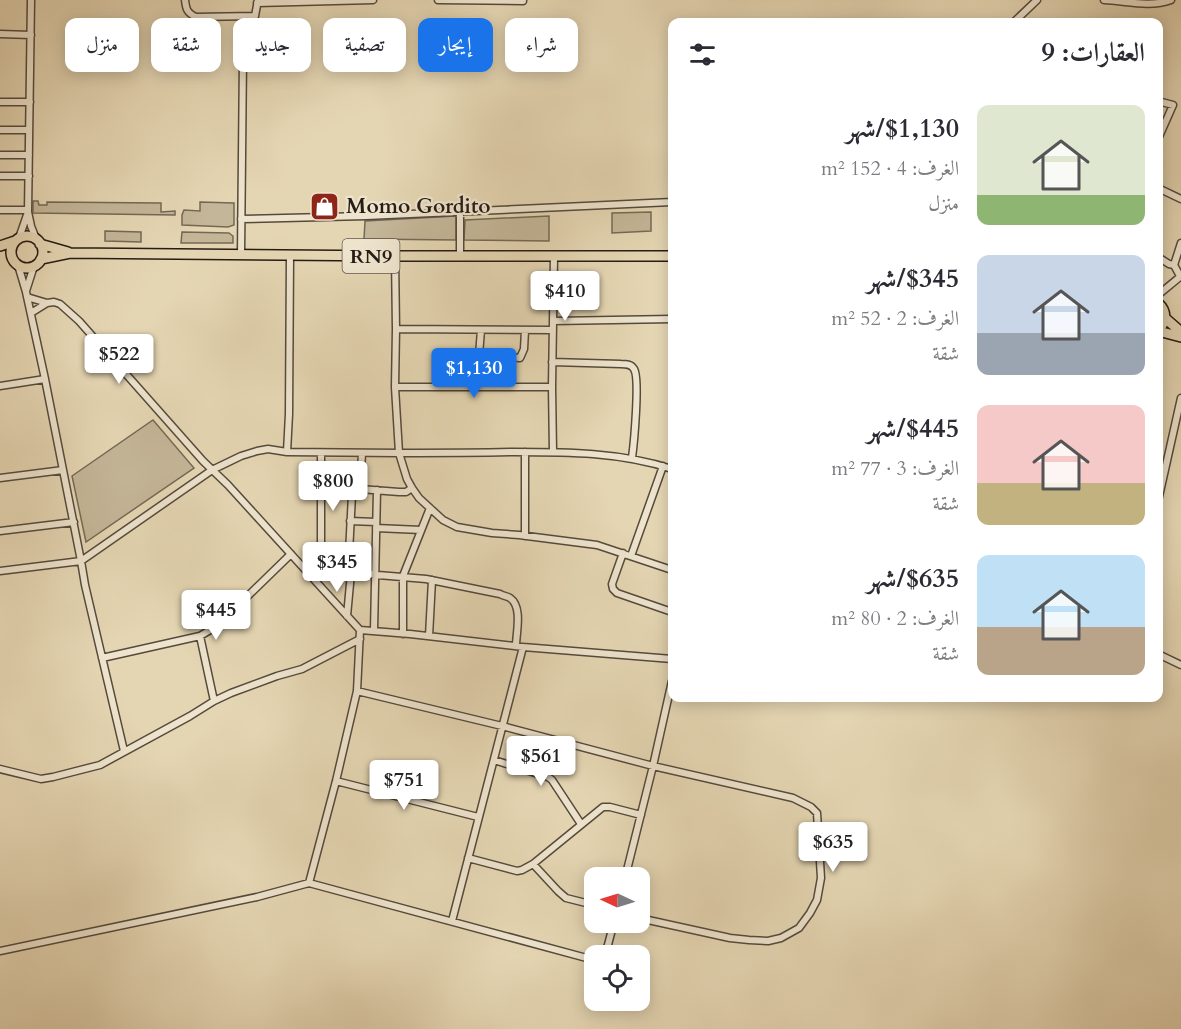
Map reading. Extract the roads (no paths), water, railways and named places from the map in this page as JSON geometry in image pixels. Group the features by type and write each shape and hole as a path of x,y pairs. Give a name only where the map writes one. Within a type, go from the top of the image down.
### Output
{"main road":[{"name":"RN9","path":"0,246 28,236 38,242 70,253"},
{"path":"16,263 11,251 17,239"},
{"path":"38,242 42,249 38,262"},
{"name":"RN9","path":"0,257 26,268 38,262 70,253 668,256"},
{"path":"1163,310 1165,314 1163,324"},
{"path":"1165,318 1181,332"},
{"path":"1163,332 1181,337"}],"street":[{"path":"31,0 28,211 38,242"},
{"path":"185,0 189,14 196,17 255,16"},
{"path":"241,254 243,57 257,1 373,0"},
{"path":"438,0 523,1"},
{"path":"1018,18 1037,0"},
{"path":"1104,0 1145,4 1171,0"},
{"path":"0,34 31,35"},
{"path":"0,102 30,102"},
{"path":"1163,102 1173,105 1163,122"},
{"path":"0,130 29,130"},
{"path":"0,155 29,155"},
{"path":"0,176 29,176"},
{"path":"1163,192 1181,199"},
{"path":"241,219 366,216 668,202"},
{"path":"0,210 28,211"},
{"path":"17,239 28,211"},
{"path":"460,211 460,256"},
{"path":"1174,265 1181,243"},
{"path":"287,452 290,255"},
{"path":"395,256 395,387 399,453 412,489 443,520 457,527 586,543 668,569"},
{"path":"553,452 554,256"},
{"path":"1163,260 1174,265 1181,276 1163,291"},
{"path":"27,294 38,262"},
{"path":"16,263 27,294 85,585 124,751"},
{"path":"1163,298 1169,286"},
{"path":"27,294 47,303"},
{"path":"31,313 47,303 54,302 60,304 79,321 166,421 306,569 360,630 357,691 309,883"},
{"path":"553,321 668,319"},
{"path":"396,329 553,330"},
{"path":"479,355 481,330"},
{"path":"455,356 520,358 524,349 525,330"},
{"path":"552,362 628,364 633,367 636,380 632,458"},
{"path":"0,386 45,379"},
{"path":"395,387 552,387"},
{"path":"1163,479 1181,398"},
{"path":"0,571 81,561 213,470 241,456 268,449 321,453 595,453 632,458 668,468"},
{"path":"525,452 525,536"},
{"path":"321,453 321,571"},
{"path":"360,489 362,453"},
{"path":"631,556 663,466"},
{"path":"0,478 63,470"},
{"path":"321,493 352,495 360,489 406,492 412,489"},
{"path":"374,631 377,490"},
{"path":"347,616 352,495"},
{"path":"403,634 403,576 430,508"},
{"path":"350,521 422,530"},
{"path":"0,531 74,522"},
{"path":"623,553 612,584 613,589 617,593 668,611"},
{"path":"102,658 200,636 217,626 291,554"},
{"path":"306,569 432,580 500,594 510,598 516,605 519,646 494,760 452,921"},
{"path":"429,636 432,580"},
{"path":"360,630 668,659"},
{"path":"200,636 214,701"},
{"path":"0,769 41,779 106,763 214,701 273,677 302,669 360,639"},
{"path":"1163,656 1181,665"},
{"path":"357,691 653,766 783,795 811,807 817,813 821,878 817,900 799,928 781,938 768,941 730,938 650,920"},
{"path":"629,867 668,699"},
{"path":"494,760 548,777 581,824"},
{"path":"336,781 478,818"},
{"path":"468,858 517,871 522,870 533,864 603,807 641,815"},
{"path":"533,864 561,894 584,902"},
{"path":"0,951 256,897 309,883 584,957"}],"place":[{"name":"Momo Gordito","path":"325,206"}]}
